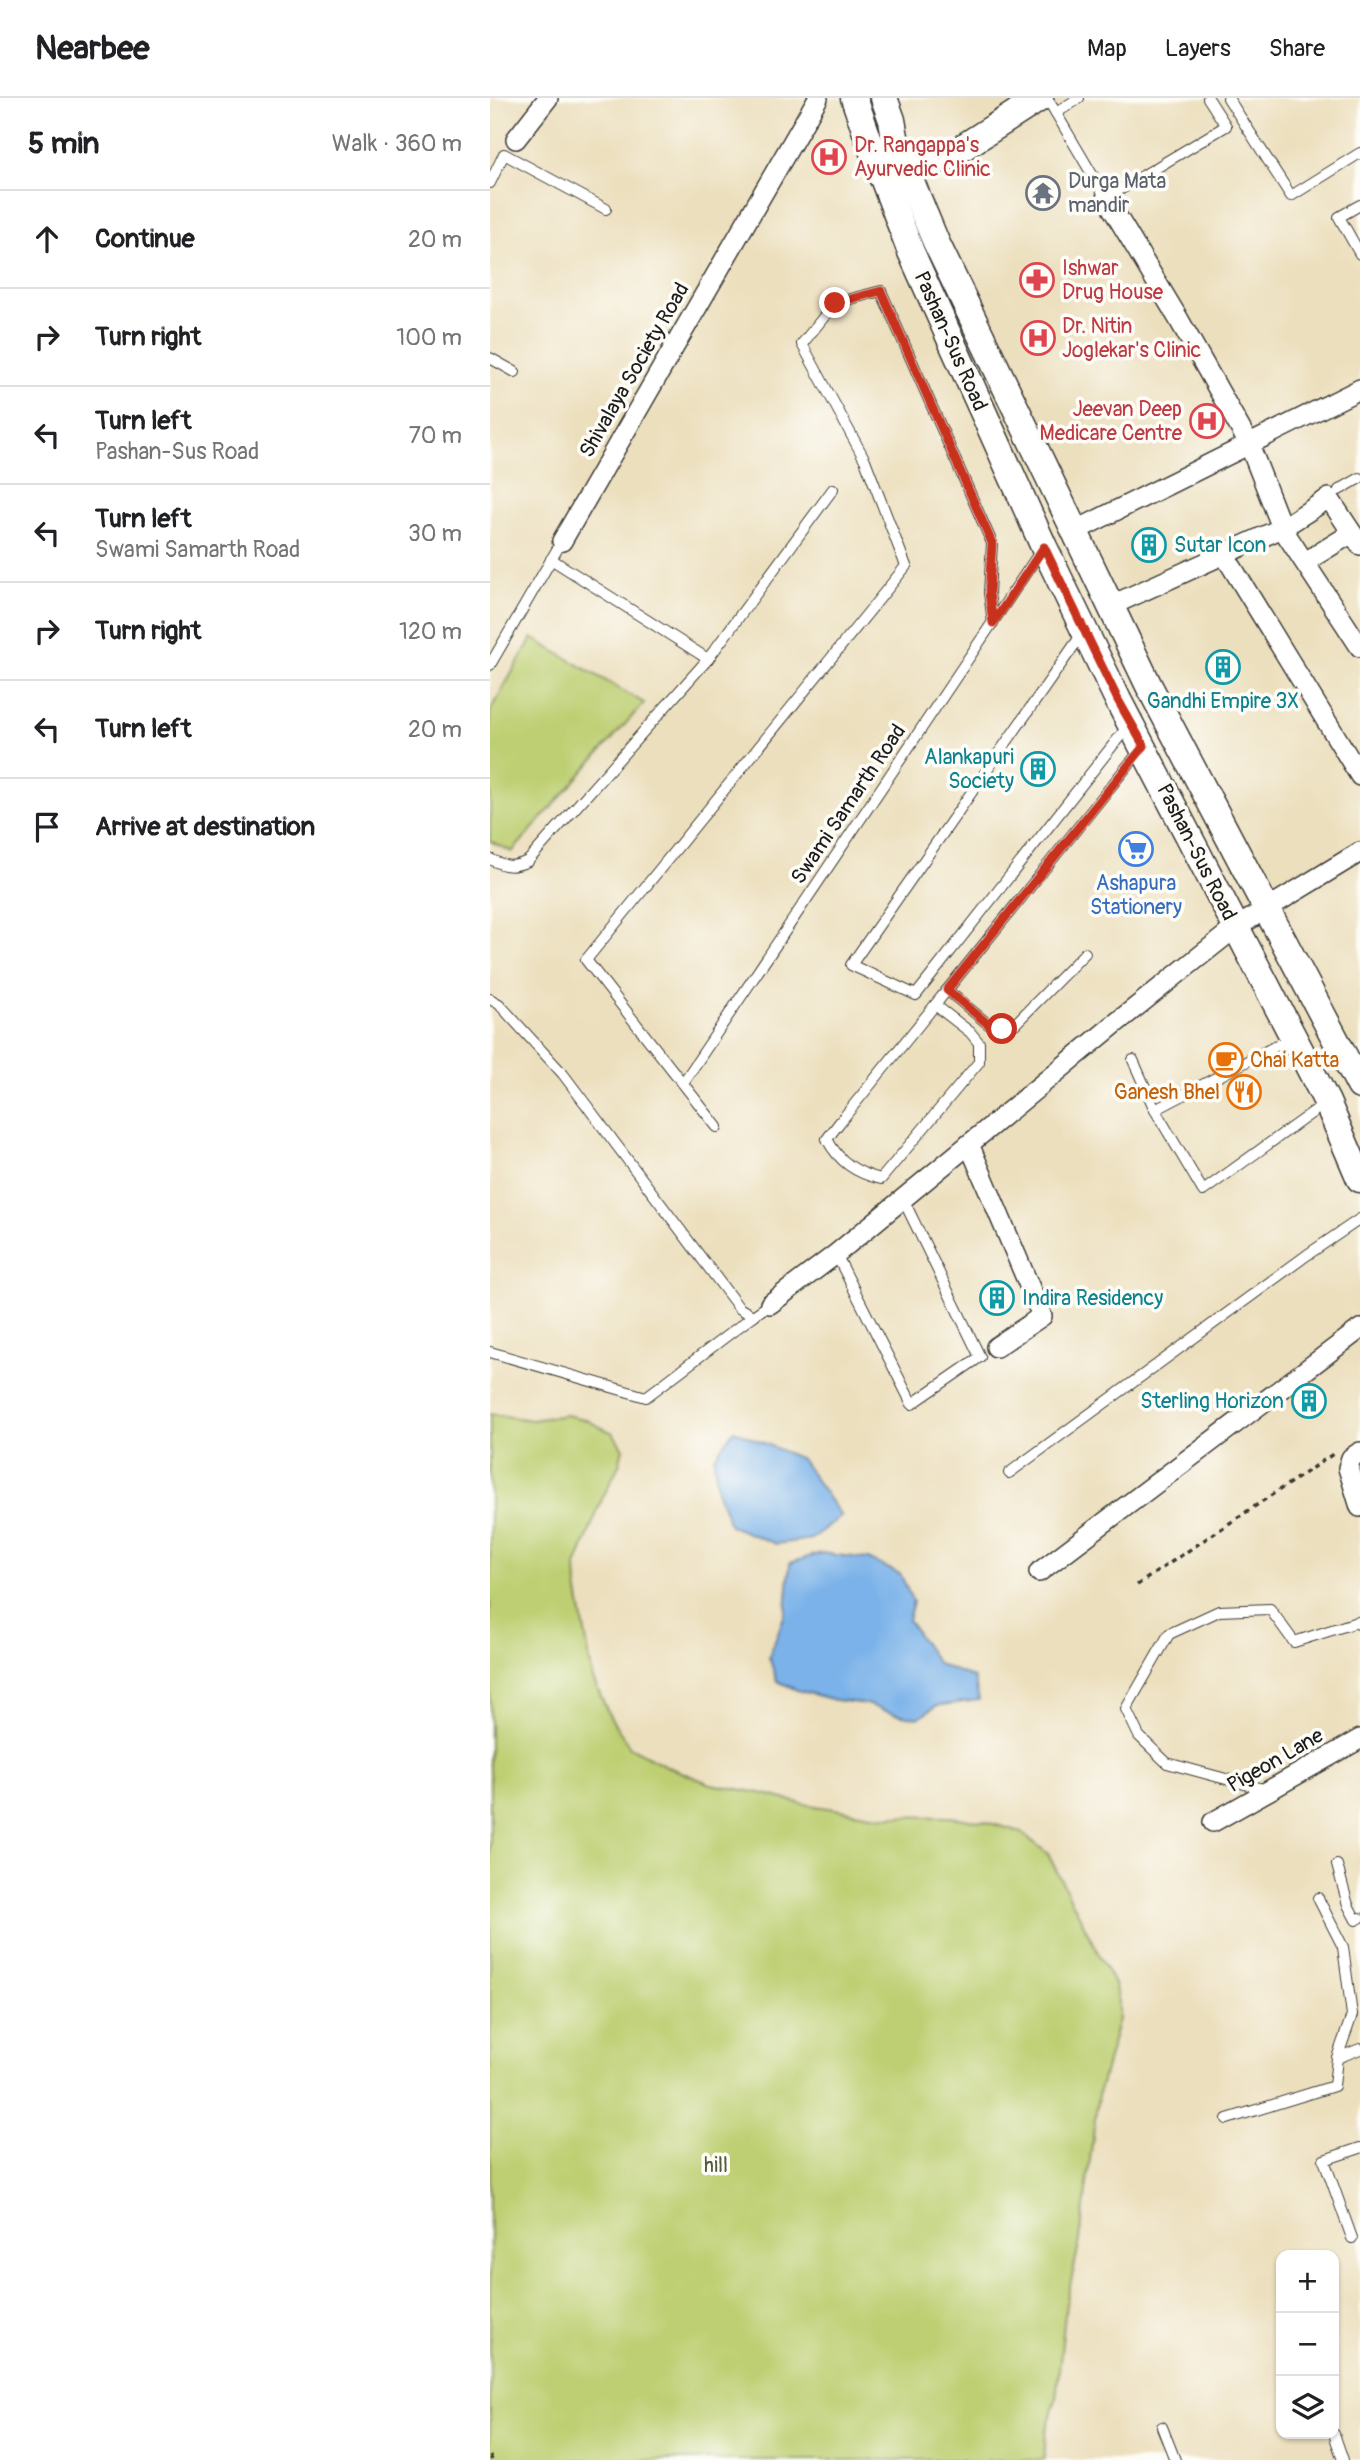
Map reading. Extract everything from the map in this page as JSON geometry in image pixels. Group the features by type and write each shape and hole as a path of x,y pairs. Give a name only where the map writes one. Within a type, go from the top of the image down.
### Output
{"main road":[{"name":"Pashan-Sus Road","path":"854,98 896,164 936,242 1149,686 1360,1086"},
{"name":"Pashan-Sus Road","path":"884,98 892,120 896,164 911,252 1084,631 1327,1102 1360,1179"},
{"path":"896,164 925,150 1010,98"},
{"path":"896,164 932,164 1048,106"}],"street":[{"path":"510,147 548,98"},
{"name":"Shivalaya Society Road","path":"562,541 818,98"},
{"path":"1106,198 1249,444 1282,528 1360,647"},
{"path":"1073,532 1360,389"},
{"path":"1110,606 1282,528 1329,498 1356,539 1305,562"},
{"path":"1224,554 1360,776"},
{"path":"770,1304 836,1254 1116,1023 1236,928 1360,852"},
{"path":"969,1144 1042,1316 996,1348"},
{"path":"1038,1572 1360,1329"},
{"path":"1360,1452 1351,1458 1348,1468 1360,1507"},
{"name":"Pigeon Lane","path":"1213,1822 1360,1739"}],"lane":[{"path":"1047,98 1048,106 1106,198 1226,126 1208,98"},
{"path":"1048,106 1079,98"},
{"path":"1228,98 1291,196 1360,153"},
{"path":"490,183 510,147 606,209"},
{"path":"1360,205 1339,217 1360,254"},
{"path":"717,1127 586,960 906,566 865,460 802,344 835,303 881,291 992,543 989,593 993,623"},
{"path":"490,358 515,372"},
{"path":"1339,489 1360,478"},
{"path":"490,859 503,866 516,866 528,861 708,659 833,489"},
{"name":"Shivalaya Society Road","path":"490,665 562,541"},
{"name":"Swami Samarth Road","path":"683,1083 1044,547"},
{"path":"551,559 708,659"},
{"path":"1084,631 851,965 916,995 1131,723"},
{"path":"935,1004 970,1032 979,1043 979,1062 881,1179 866,1175 848,1166 831,1148 827,1139 935,1004 1144,746"},
{"path":"947,990 988,1024 1002,1029 1015,1024 1085,953"},
{"path":"490,999 499,1004 563,1074 739,1308 753,1315"},
{"path":"1155,1110 1293,1037"},
{"path":"1133,1060 1155,1110 1203,1191 1327,1102"},
{"path":"836,1254 912,1404 980,1357 903,1199"},
{"path":"1009,1473 1360,1219"},
{"path":"490,1352 646,1397 770,1304"},
{"path":"1268,1791 1167,1763 1139,1736 1126,1709 1170,1634 1219,1611 1270,1609 1294,1642 1357,1622 1360,1625"},
{"path":"1337,1865 1348,1905 1356,1920 1360,1918"},
{"path":"1227,2119 1334,2087 1337,2058 1352,2015 1343,1947 1318,1898"},
{"path":"1337,2058 1360,2049"},
{"path":"1352,2238 1324,2160 1360,2148"},
{"path":"1162,2427 1175,2460"},
{"path":"1336,2439 1343,2460"}],"path":[{"path":"1137,1585 1338,1451"}],"green space":[{"path":"532,638 644,703 512,852 490,841 490,711"},
{"name":"hill","path":"490,1414 532,1420 566,1415 584,1419 613,1433 623,1449 619,1465 602,1499 576,1566 593,1679 610,1717 630,1747 668,1767 711,1784 803,1804 879,1816 950,1817 986,1822 1021,1832 1048,1854 1114,1984 1119,2002 1119,2019 1098,2095 1080,2240 1066,2304 1056,2399 1046,2432 1044,2460 490,2460"}],"water":[{"path":"734,1430 801,1459 841,1516 811,1539 776,1544 730,1526 717,1490 714,1457"},
{"path":"821,1553 868,1559 900,1574 913,1602 908,1620 938,1664 974,1678 979,1700 936,1706 918,1718 866,1704 835,1700 797,1690 777,1681 769,1657 786,1611 790,1563"}],"place":[{"name":"Dr. Rangappa's Ayurvedic Clinic","path":"829,157"},
{"name":"Durga Mata mandir","path":"1043,193"},
{"name":"Ishwar Drug House","path":"1037,280"},
{"name":"Dr. Nitin Joglekar's Clinic","path":"1038,338"},
{"name":"Jeevan Deep Medicare Centre","path":"1207,421"},
{"name":"Sutar Icon","path":"1149,545"},
{"name":"Gandhi Empire 3X","path":"1223,667"},
{"name":"Alankapuri Society","path":"1038,769"},
{"name":"Ashapura Stationery","path":"1136,849"},
{"name":"Chai Katta","path":"1226,1060"},
{"name":"Ganesh Bhel","path":"1244,1092"},
{"name":"Indira Residency","path":"997,1298"},
{"name":"Sterling Horizon","path":"1309,1401"}],"route":[{"path":"835,303 881,291 992,543 989,593 993,623 1044,547 1118,700 1144,746 947,990 988,1024 1002,1029"}]}
